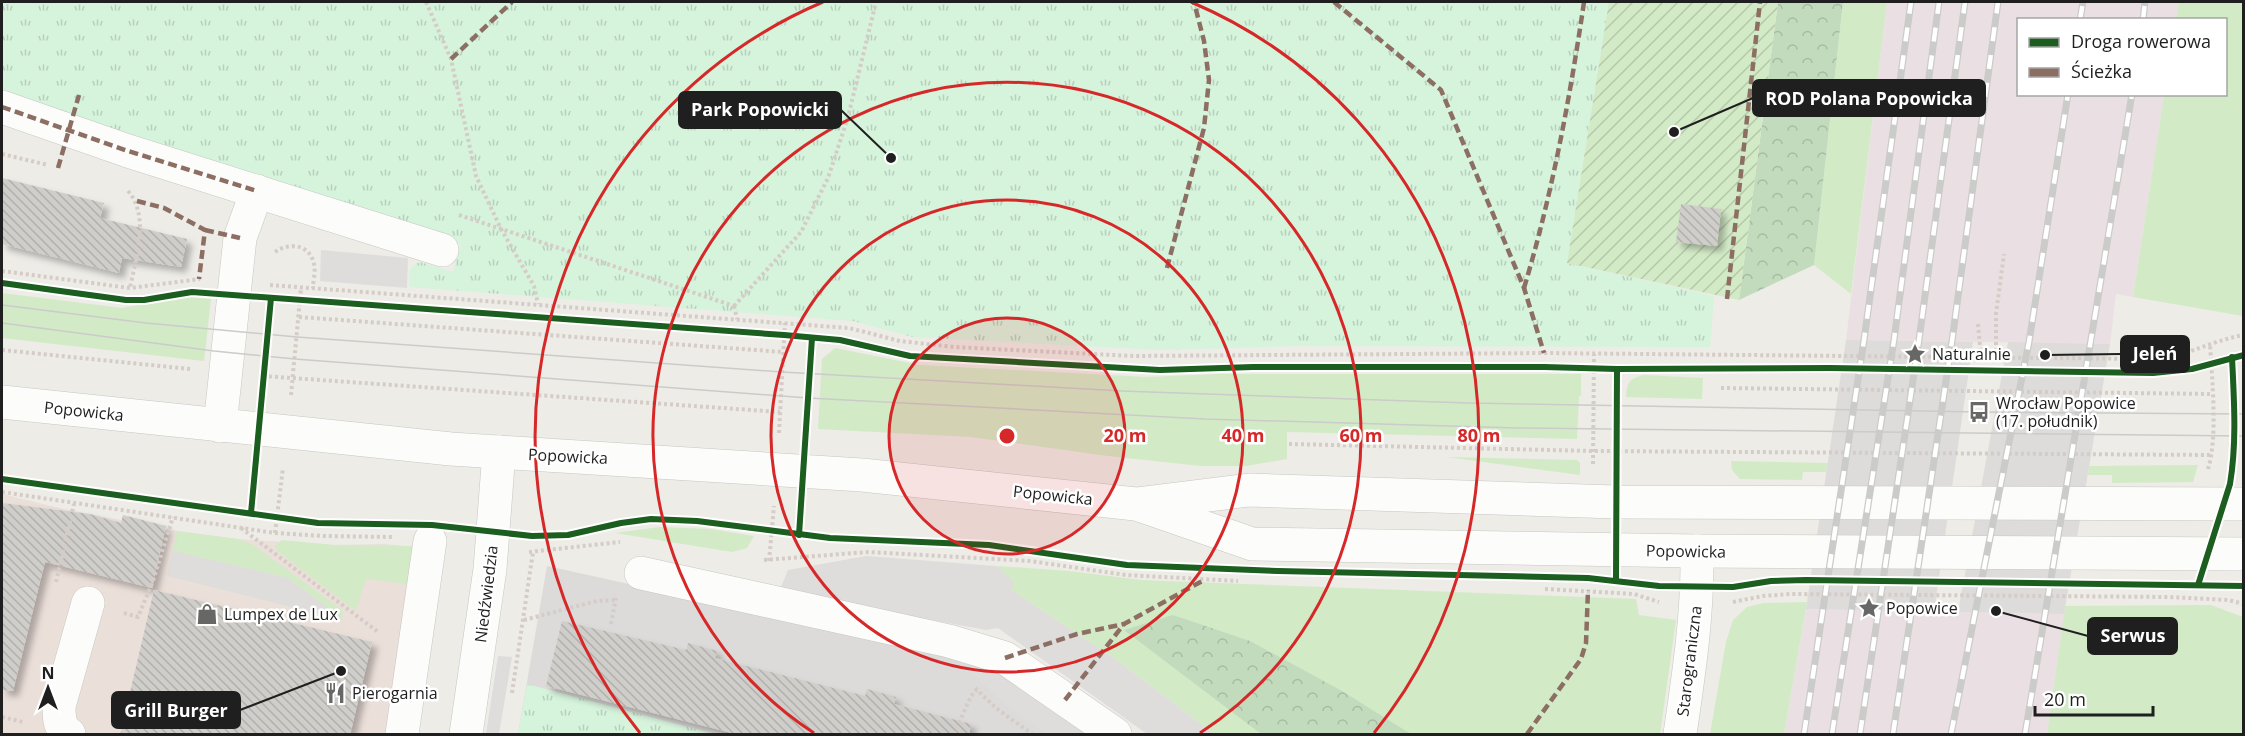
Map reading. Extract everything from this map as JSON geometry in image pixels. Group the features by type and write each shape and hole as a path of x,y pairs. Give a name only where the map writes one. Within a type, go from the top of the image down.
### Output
{"street":[{"path":"2,107 442,250"},
{"path":"220,426 227,373 245,283 240,238 257,191"},
{"name":"Popowicka","path":"2,402 451,449 838,474 1136,504 1250,490 1615,502 2244,504"},
{"name":"Niedźwiedzia","path":"465,735 490,569 499,452"},
{"name":"Popowicka","path":"1136,504 1252,544 1698,551 2244,554"},
{"path":"402,735 430,541"},
{"name":"Starograniczna","path":"1680,735 1697,604 1698,551"},
{"path":"641,573 949,641 1005,658 1116,735"},
{"path":"69,735 59,721 59,706 88,603"}],"path":[{"path":"426,2 451,59 476,176 501,229 534,286 538,304"},
{"path":"737,319 734,306 801,232 828,178 848,117 876,2"},
{"path":"2,154 58,168"},
{"path":"119,185 127,189 137,201 140,216 136,258 130,288"},
{"path":"245,283 268,257 289,245 299,246 308,253 314,263 313,288"},
{"path":"1996,357 1996,314 2004,254"},
{"path":"2,271 130,288 199,279 849,328 900,341 946,346 1133,356 1544,353 2168,359 2224,339 2244,335"},
{"path":"293,380 302,288"},
{"path":"290,299 312,301"},
{"path":"299,317 783,352"},
{"path":"2,350 293,380 780,412 784,323"},
{"path":"1978,324 1981,357"},
{"path":"773,334 794,336"},
{"path":"2202,366 2222,361"},
{"path":"259,430 264,366"},
{"path":"1584,368 1606,368"},
{"path":"1721,388 2212,394"},
{"path":"1615,502 1616,440"},
{"path":"1289,444 1615,450 2212,455"},
{"path":"2,492 173,518 324,537 389,537 430,541"},
{"path":"74,504 53,594 88,603"},
{"path":"268,516 287,519"},
{"path":"153,581 173,518"},
{"path":"239,527 379,632"},
{"path":"762,530 781,532"},
{"path":"522,552 570,548"},
{"path":"510,704 533,552"},
{"path":"769,560 868,552 1030,561 1126,574 1248,581"},
{"path":"1537,588 1634,594 1662,603 1697,604 1725,604 1763,596 1790,594 2170,597 2228,600 2244,604"},
{"path":"954,735 971,696 1005,658"}],"shaded area":[{"path":"1887,2 2179,2 2176,18 2017,18 2017,96 2164,96 2133,297 2116,294 2110,344 1846,340"},
{"path":"321,250 408,258 407,288 320,281"},
{"path":"2,494 64,509 177,531 238,539 335,545 384,544 445,550 418,734 2,734"},
{"path":"173,551 288,578 344,620 167,576"},
{"path":"866,556 996,566 1014,582 1011,590 1115,659 1214,734 1147,734 998,628 986,630 779,592 788,570"},
{"path":"547,566 983,662 1086,734 518,734"},
{"path":"1806,609 2064,614 2047,734 1784,734"},
{"path":"498,656 512,657 499,734 486,734"},
{"path":"967,668 1011,670 1101,734 1047,734 1003,703"}],"green space":[{"path":"2,2 1609,2 1567,263 1714,296 1710,347 1298,346 1160,350 913,337 853,321 409,287 411,269 420,262 453,272 461,244 67,115 2,89"},
{"path":"1609,2 1778,2 1739,300 1567,263"},
{"path":"1778,2 1843,2 1814,265 1739,300"},
{"path":"1843,2 1887,2 1851,294 1814,265"},
{"path":"2179,2 2243,2 2243,316 2133,297 2164,96 2227,96 2227,18 2176,18"},
{"path":"2,293 122,308 188,297 211,299 204,361 2,338"},
{"path":"835,348 920,365 1147,377 1218,374 1581,374 1577,439 1287,432 1287,459 1246,466 1201,466 970,437 818,429 822,359"},
{"path":"1644,375 1703,378 1702,399 1626,397 1630,382"},
{"path":"1447,457 1577,460 1580,463 1580,475"},
{"path":"1731,461 1828,463 1826,472 1803,472 1802,480 1740,479 1732,470"},
{"path":"2198,465 2193,482 2112,483 2112,475 2088,475 2089,466"},
{"path":"659,527 710,529 754,536 747,548 732,552 615,533"},
{"path":"177,531 238,539 252,544 341,609 342,619 288,578 173,551"},
{"path":"282,540 335,545 412,546 407,584 366,579 356,611 276,550 275,546"},
{"path":"996,566 1069,571 1141,580 1636,599 1639,615 1676,620 1660,734 1214,734 1115,659 1011,590"},
{"path":"1807,602 1784,734 1710,734 1726,642 1733,620 1747,607 1764,603"},
{"path":"2211,605 2243,617 2243,734 2047,734 2065,606"},
{"path":"1173,615 1250,641 1342,691 1411,734 1261,734 1124,630"},
{"path":"527,684 714,734 518,734"}],"pier":[{"path":"1846,340 1973,342 1934,612 1806,609"},
{"path":"2008,342 2110,344 2064,614 1958,612"}],"building":[{"path":"2,178 104,203 100,218 187,239 181,267 122,258 119,273 2,244"},
{"path":"1681,204 1721,209 1717,246 1676,242"},
{"path":"2,503 90,514 121,523 123,515 166,526 152,588 45,562 13,691 2,690"},
{"path":"154,590 372,642 350,735 120,735"},
{"path":"562,621 686,650 688,643 717,651 715,658 865,696 867,689 896,697 894,704 971,724 969,735 740,735 546,686"}],"tram line":[{"path":"2,305 146,323 297,337 782,372 1122,391 1468,403 2244,414"},
{"path":"2,323 214,351 295,359 808,398 1205,419 1518,428 2244,436"}],"railway":[{"path":"1804,734 1864,340 1911,2"},
{"path":"1832,734 1894,340 1939,2"},
{"path":"1860,734 1919,340 1965,2"},
{"path":"1893,734 1952,341 1998,2"},
{"path":"2080,18 2083,2"},
{"path":"2143,18 2145,2"},
{"path":"1951,734 2029,342 2068,96"},
{"path":"2025,734 2132,96"}],"marked path":[{"path":"451,59 512,2"},
{"path":"1167,268 1204,128 1209,80 1204,41 1194,2"},
{"path":"1334,2 1441,90 1524,288 1544,353"},
{"path":"1524,288 1559,146 1584,2"},
{"path":"1727,299 1760,2"},
{"path":"58,168 79,95"},
{"path":"2,107 128,151 257,191"},
{"path":"137,201 164,208 205,230 199,279"},
{"path":"205,230 240,238"},
{"path":"1065,700 1124,624 1204,580"},
{"path":"1527,734 1581,659 1586,643 1588,590"},
{"path":"1005,658 1077,634 1124,624"}],"cycle path":[{"path":"2,283 126,300 144,300 192,292 784,335 840,340 910,356 1160,370 1253,367 1544,367 1830,368 2153,373 2192,369 2244,355"},
{"path":"251,513 271,298"},
{"path":"799,535 812,338"},
{"path":"2198,585 2230,484 2234,437 2232,357"},
{"path":"1616,580 1617,369"},
{"path":"2,479 318,523 432,525 532,536 568,535 651,519 697,521 830,538 989,545 1127,565 1588,578 1659,586 1733,587 1771,581 1806,580 2244,586"}],"place":[{"name":"ROD Polana Popowicka","path":"1674,132"},
{"name":"Park Popowicki","path":"891,158"},
{"name":"Naturalnie","path":"1915,354"},
{"name":"Jeleń","path":"2045,355"},
{"name":"Wrocław Popowice (17. południk)","path":"1979,412"},
{"name":"Popowice","path":"1869,608"},
{"name":"Serwus","path":"1996,611"},
{"name":"Lumpex de Lux","path":"207,614"},
{"name":"Grill Burger","path":"341,671"},
{"name":"Pierogarnia","path":"335,693"}]}
